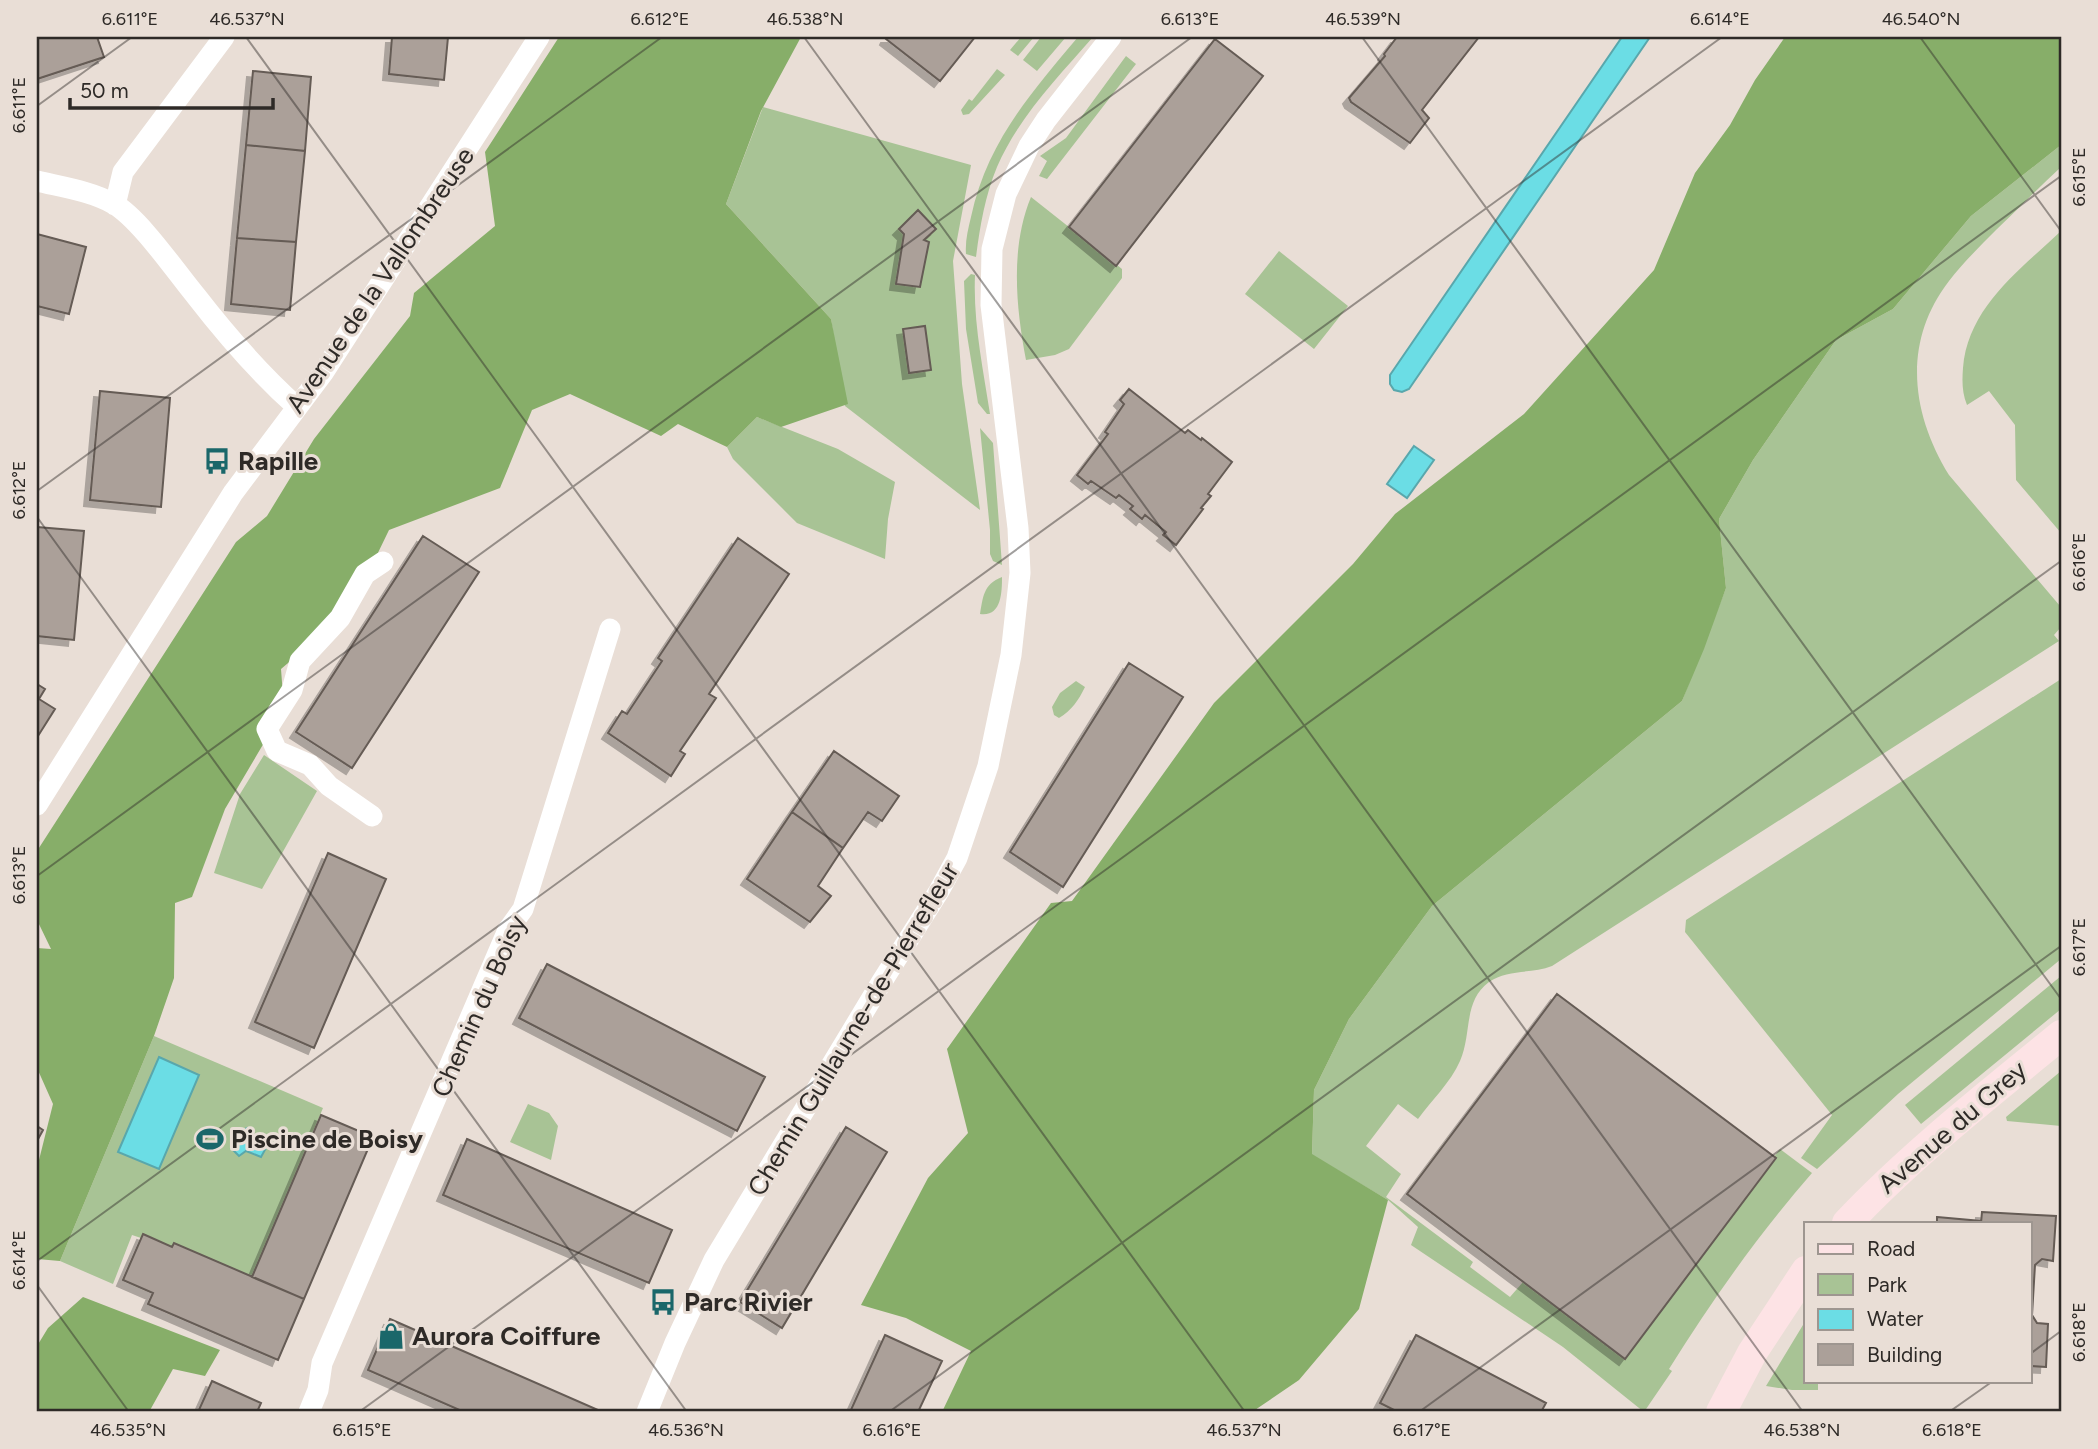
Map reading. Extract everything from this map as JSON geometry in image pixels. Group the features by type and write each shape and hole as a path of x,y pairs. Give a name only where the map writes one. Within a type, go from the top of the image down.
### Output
{"street":[{"path":"115,205 123,172 224,37"},
{"name":"Avenue de la Vallombreuse","path":"37,805 233,493 323,373 539,37"},
{"name":"Chemin Guillaume-de-Pierrefleur","path":"647,1412 675,1343 714,1260 957,858 988,765 1011,655 1020,573 1018,528 991,304 992,249 1006,194 1029,146 1111,37"},
{"path":"37,181 87,193 115,205 157,247 229,338 266,379 297,407"},
{"path":"372,816 329,786 310,765 277,751 267,729 292,690 300,661 340,618 365,575 383,562"},
{"name":"Chemin du Boisy","path":"309,1412 318,1390 322,1363 508,930 523,909 610,629"},
{"name":"Avenue du Grey","path":"1848,1222 1926,1147 2061,1035"},
{"path":"1721,1412 1752,1353 1804,1274"}],"green space":[{"path":"559,37 801,37 761,111 726,204 831,319 848,404 781,427 757,417 727,447 678,424 661,436 570,394 532,410 500,488 389,530 374,561 327,630 281,669 284,709 225,809 192,897 175,903 174,978 154,1036 60,1261 37,1259 37,1168 53,1104 37,1068 37,948 51,949 37,920 37,851 236,542 267,516 314,439 410,316 414,293 495,226 485,152"},
{"path":"1021,37 1034,37 1018,56 1010,50"},
{"path":"1041,37 1066,37 1037,71 1023,60"},
{"path":"1078,37 1093,37 1027,115 1006,149 986,200 976,257 966,254 968,231 978,190 999,142 1028,99"},
{"path":"1785,37 2061,37 2061,145 1971,216 1893,309 1836,340 1753,460 1719,519 1726,588 1682,701 1432,906 1349,1019 1314,1090 1312,1154 1388,1200 1359,1309 1299,1380 1252,1412 942,1412 971,1351 906,1318 861,1305 928,1178 968,1133 947,1049 1051,903 1072,901 1214,703 1353,564 1395,514 1524,414 1654,270 1695,173 1730,125 1755,80"},
{"path":"1126,56 1136,64 1047,179 1039,176 1047,161 1040,156 1066,138"},
{"path":"997,69 1005,75 969,114 963,115 961,110 969,99 972,101"},
{"path":"763,107 971,165 953,261 962,384 980,510 845,406 831,319 726,204"},
{"path":"2061,145 2061,167 1966,261 1934,304 1918,353 1917,378 1926,427 1936,451 1949,475 2060,606 2061,627 2054,635 2059,641 1552,966 1504,975 1489,982 1475,999 1464,1051 1446,1084 1418,1119 1398,1104 1366,1146 1401,1174 1386,1197 1473,1262 1470,1267 1510,1297 1523,1282 1625,1359 1780,1149 1812,1173 1719,1293 1644,1412 1563,1347 1411,1245 1418,1227 1388,1200 1312,1155 1314,1090 1349,1019 1432,906 1682,701 1726,588 1719,519 1753,460 1836,340 1893,309 1971,216"},
{"path":"1031,197 1122,269 1122,278 1069,349 1055,355 1026,360 1017,278 1020,237"},
{"path":"2061,231 2061,533 2016,480 2015,425 1989,391 1967,405 1963,391 1963,368 1967,346 1985,308 2013,275"},
{"path":"1279,251 1348,306 1314,349 1245,294"},
{"path":"971,274 975,275 977,328 990,414 978,403 966,329 964,281"},
{"path":"757,417 838,449 895,482 888,519 885,559 797,523 733,459 727,447"},
{"path":"980,428 993,443 1002,565 993,561 990,554"},
{"path":"1002,577 999,603 992,612 980,614 987,588"},
{"path":"2061,679 2061,959 1898,1094 1817,1169 1801,1158 1832,1115 1685,932 1686,920"},
{"path":"1076,681 1085,687 1074,705 1059,718 1054,715 1052,707 1060,693"},
{"path":"264,755 317,791 262,889 214,873 240,794"},
{"path":"2061,976 2061,1009 1921,1124 1905,1105"},
{"name":"Piscine de Boisy","path":"154,1036 323,1108 252,1277 174,1243 172,1247 143,1235 141,1238 132,1235 113,1284 60,1261"},
{"path":"2061,1071 2061,1126 2007,1121 2006,1117"},
{"path":"528,1104 549,1113 558,1126 551,1160 510,1142"},
{"path":"83,1297 220,1350 205,1376 173,1369 149,1412 37,1412 37,1346 48,1328"},
{"path":"1804,1323 1804,1382 1818,1382 1818,1390 1766,1386"}],"water":[{"path":"1622,37 1650,37 1409,389 1402,392 1394,390 1390,384 1390,375"},
{"path":"1414,446 1434,460 1407,498 1387,484"},
{"path":"159,1057 199,1075 159,1169 118,1152"},
{"path":"247,1128 266,1148 261,1157 246,1151 239,1156 231,1148 236,1134"}],"building":[{"path":"37,37 97,37 104,57 37,79"},
{"path":"392,37 448,37 444,80 389,74"},
{"path":"975,37 940,81 886,39"},
{"path":"1397,37 1479,37 1422,110 1429,118 1410,143 1349,98 1385,56"},
{"path":"1215,39 1263,76 1116,266 1069,227"},
{"path":"253,71 311,77 305,151 246,145"},
{"path":"246,145 305,151 296,242 237,238"},
{"path":"918,210 936,229 924,240 929,242 920,287 896,284 904,234 899,229"},
{"path":"37,234 86,247 69,314 37,306"},
{"path":"237,238 296,242 290,310 231,304"},
{"path":"925,326 931,370 909,373 903,329"},
{"path":"1129,389 1185,433 1188,430 1201,440 1202,438 1232,462 1208,494 1211,496 1201,508 1203,509 1176,545 1163,535 1166,532 1145,515 1142,519 1130,509 1133,506 1119,495 1116,498 1091,481 1088,484 1077,475 1108,434 1105,432 1124,404 1120,400"},
{"path":"100,391 170,398 161,507 90,500"},
{"path":"37,527 84,531 74,640 37,636"},
{"path":"423,536 479,572 352,768 296,732"},
{"path":"738,538 789,574 709,694 716,698 680,751 685,754 671,776 608,733 622,711 627,714 662,661 658,658"},
{"path":"1129,663 1183,697 1063,887 1010,852"},
{"path":"37,684 45,689 39,699 55,709 38,736"},
{"path":"834,751 899,796 882,821 868,812 843,848 792,812"},
{"path":"792,812 843,848 818,886 831,896 810,922 747,879"},
{"path":"328,853 386,879 314,1048 255,1022"},
{"path":"547,964 765,1077 737,1131 519,1018"},
{"path":"1557,994 1776,1158 1625,1359 1407,1194"},
{"path":"321,1115 373,1137 304,1299 252,1277"},
{"path":"37,1126 43,1130 37,1141"},
{"path":"846,1127 887,1152 782,1328 740,1302"},
{"path":"467,1139 672,1230 649,1283 443,1195"},
{"path":"1982,1212 2056,1216 2053,1261 2042,1259 2035,1265 2032,1315 2032,1222 1981,1222"},
{"path":"1937,1217 1981,1221 1981,1222 1937,1222"},
{"path":"143,1234 172,1247 174,1243 304,1299 278,1360 148,1304 153,1293 123,1280"},
{"path":"2032,1315 2037,1323 2048,1324 2046,1367 2032,1366"},
{"path":"390,1319 598,1410 464,1412 368,1370"},
{"path":"885,1335 942,1361 918,1412 850,1412"},
{"path":"1416,1335 1546,1403 1541,1412 1398,1412 1380,1403"},
{"path":"212,1381 261,1403 257,1412 198,1412"}],"place":[{"name":"Rapille","path":"217,461"},
{"name":"Piscine de Boisy","path":"210,1139"},
{"name":"Parc Rivier","path":"663,1302"},
{"name":"Aurora Coiffure","path":"391,1336"}]}
